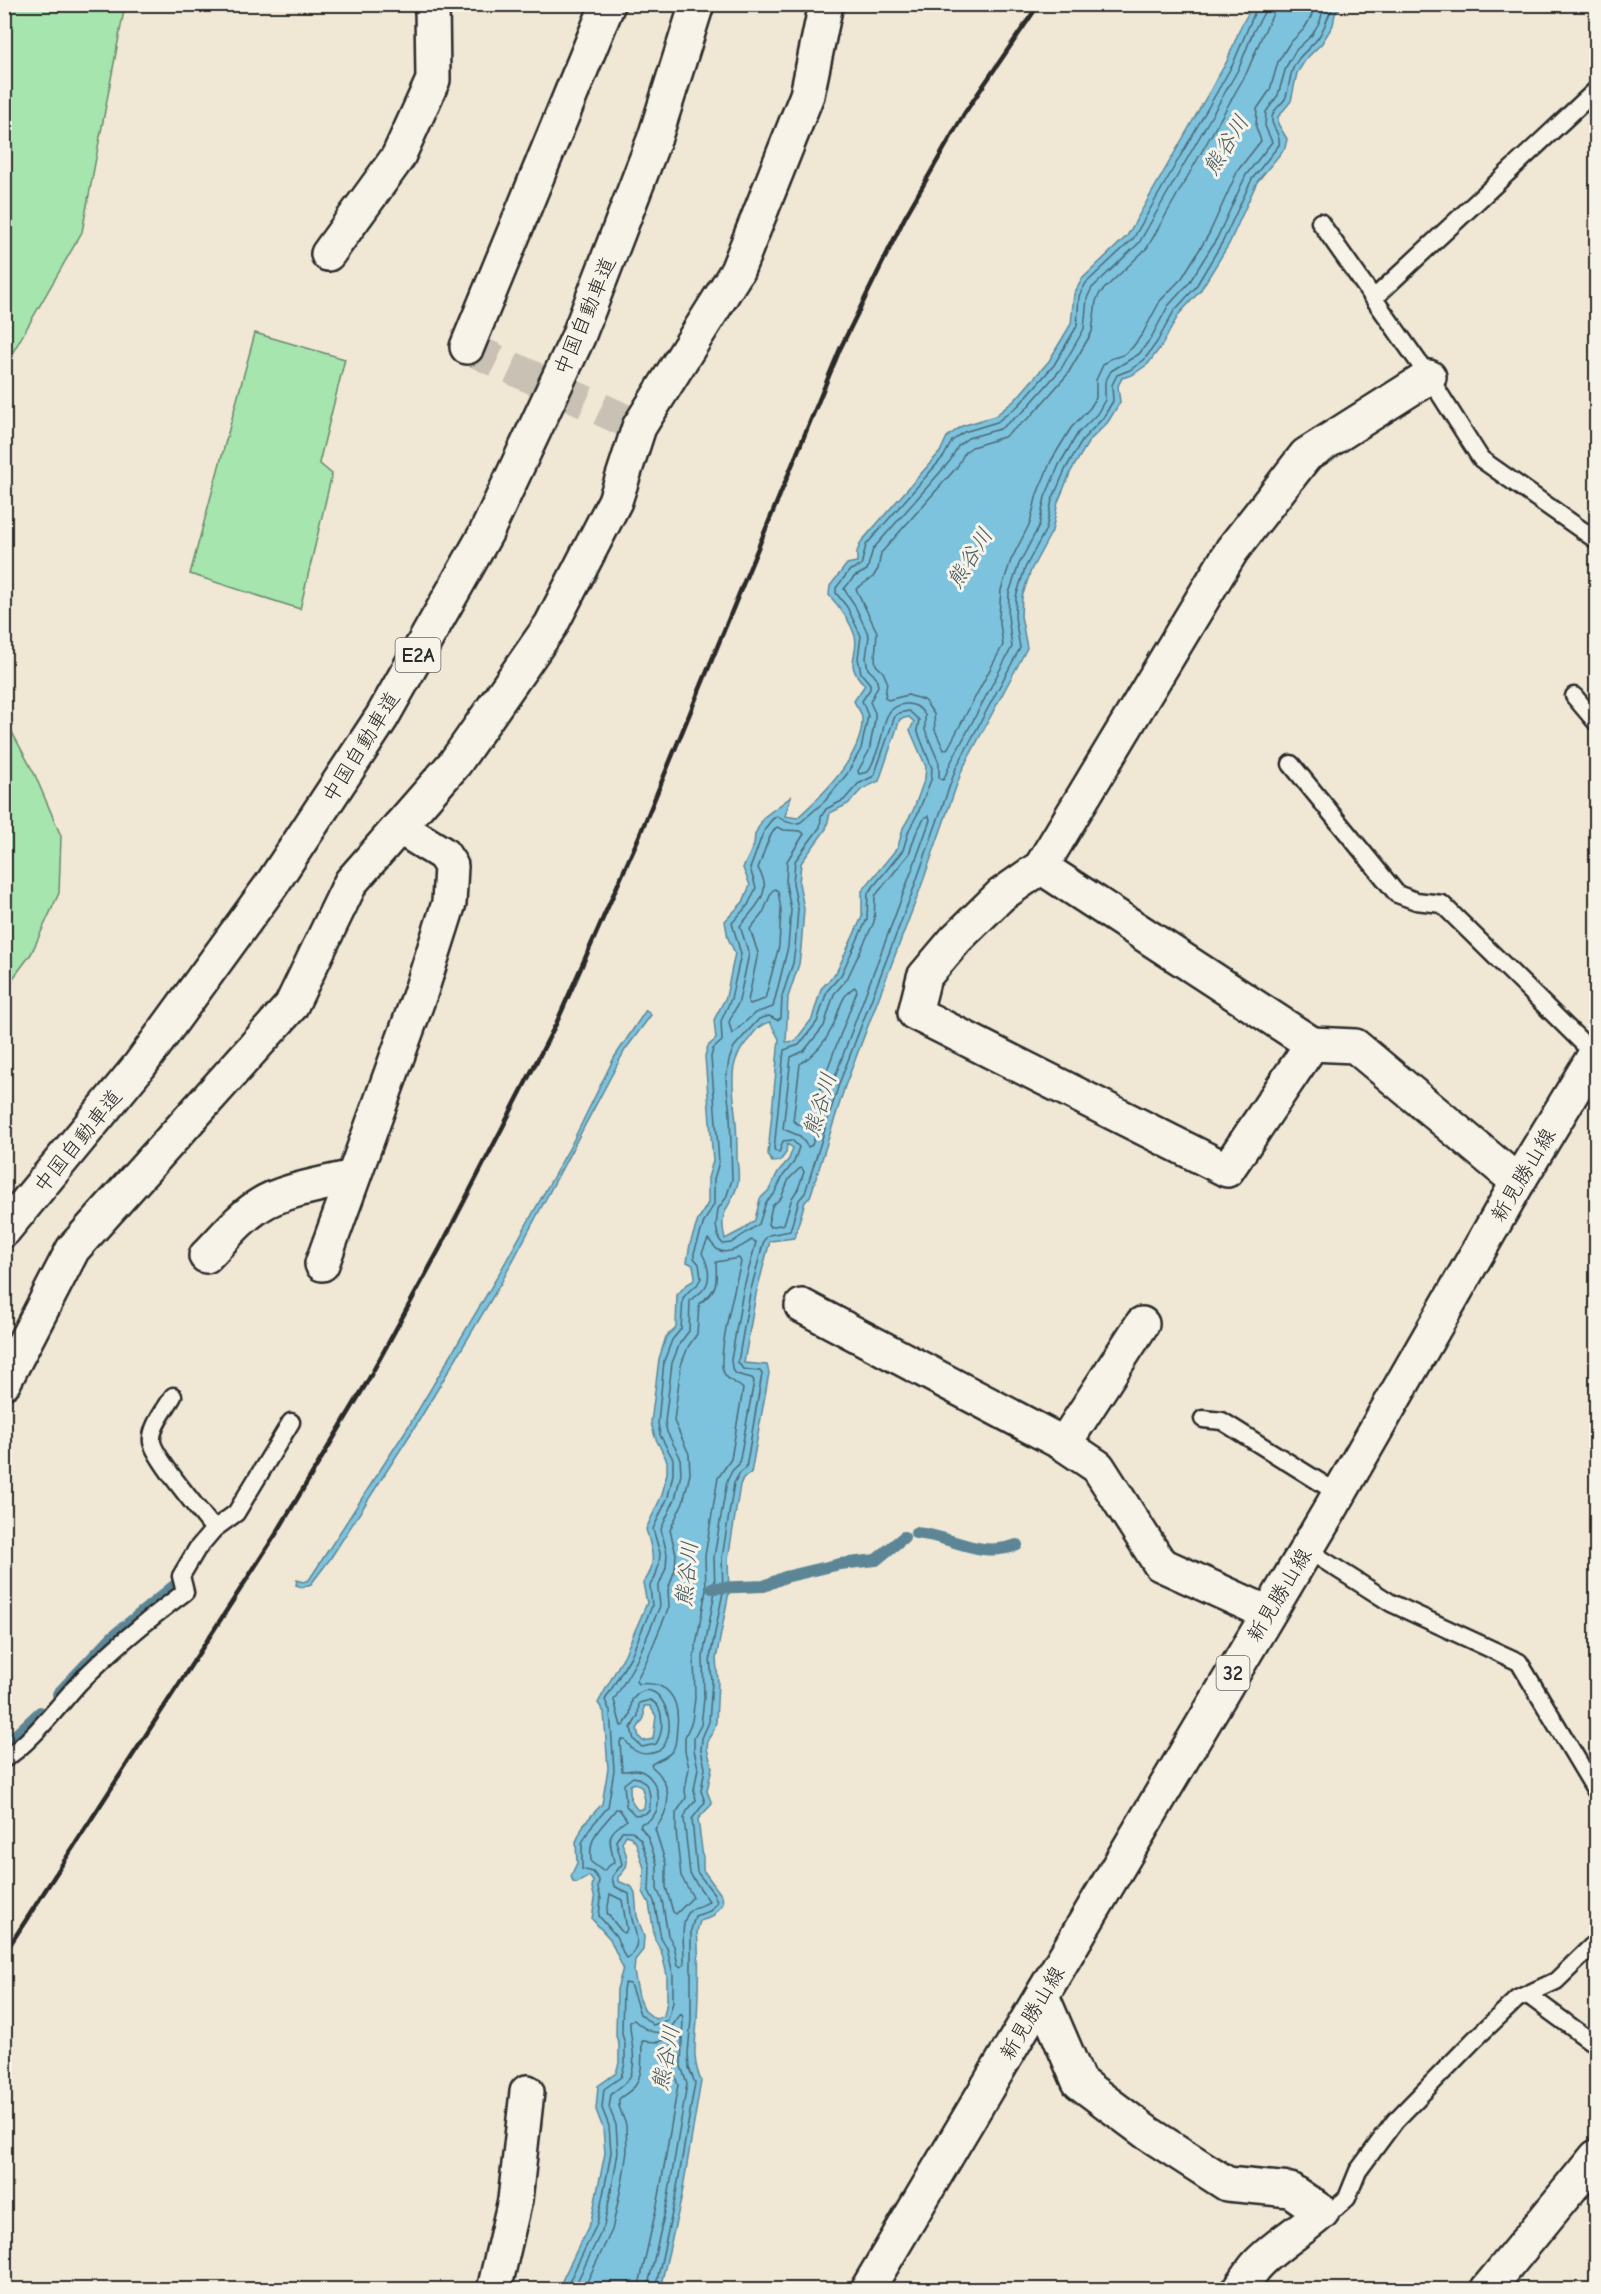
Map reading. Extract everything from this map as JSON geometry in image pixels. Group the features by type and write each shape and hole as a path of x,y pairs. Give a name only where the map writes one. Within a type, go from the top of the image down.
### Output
{"main road":[{"path":"328,254 398,157 433,80 432,4"},
{"path":"467,347 608,4"},
{"name":"中国自動車道","path":"4,1230 147,1056 272,884 382,717 486,533 578,337 655,137 697,4"},
{"path":"4,1382 73,1249 291,1005 351,882 455,764 551,625 615,501 639,427 737,271 807,95 825,4"},
{"path":"1312,1044 1227,1170 915,1013 924,977 956,939 1000,895 1041,867 1232,550 1306,456 1429,377"},
{"path":"322,1264 421,991 449,903 451,866 443,854 399,827"},
{"path":"1041,867 1312,1044 1355,1046 1518,1182"},
{"name":"新見勝山線","path":"867,2289 1306,1550 1518,1182 1596,1054"},
{"path":"206,1256 261,1203 303,1188 353,1177"},
{"path":"802,1306 1064,1444 1098,1467 1160,1564 1268,1613"},
{"path":"1064,1444 1142,1324"},
{"path":"1042,1996 1079,2082 1146,2132 1227,2184 1290,2190 1322,2212 1273,2251 1256,2267 1239,2289"},
{"path":"494,2289 515,2200 527,2092"},
{"path":"1487,2289 1596,2157"}],"lane":[{"path":"1374,298 1596,90"},
{"path":"1320,222 1429,377 1481,459 1596,540"},
{"path":"1574,696 1596,722"},
{"path":"1290,764 1397,894 1416,901 1442,904 1596,1054"},
{"path":"173,1396 154,1429 152,1443 171,1473 214,1529"},
{"path":"1203,1419 1222,1421 1339,1494"},
{"path":"4,1759 11,1756 109,1652 145,1621 185,1592 181,1576 197,1549 214,1529 236,1513 291,1422"},
{"path":"1306,1550 1391,1603 1519,1662 1596,1791"},
{"path":"1322,2212 1336,2208 1347,2198 1358,2171 1395,2121 1474,2040 1517,1999 1556,1981 1596,1941"},
{"path":"1528,1995 1596,2044"}],"green space":[{"path":"5,4 125,5 82,232 5,366"},
{"path":"255,333 345,359 319,463 332,474 300,609 190,574"},
{"path":"5,719 35,775 61,836 59,893 31,954 5,989"}],"water":[{"name":"熊谷川","path":"1253,5 1342,5 1335,14 1333,25 1322,43 1306,59 1297,73 1291,101 1278,117 1278,124 1287,139 1285,148 1257,182 1229,244 1200,291 1179,314 1162,345 1148,364 1132,375 1122,378 1118,386 1120,402 1108,422 1089,441 1071,471 1058,502 1052,531 1031,570 1022,597 1021,616 1027,648 962,770 918,895 845,1086 810,1197 805,1202 794,1238 770,1241 756,1294 744,1363 767,1365 769,1373 751,1473 743,1478 740,1485 728,1559 729,1592 716,1659 718,1681 716,1722 708,1739 707,1749 712,1767 707,1791 712,1804 698,1819 703,1870 722,1896 723,1904 712,1917 700,1921 697,1931 695,2052 696,2066 701,2081 681,2200 660,2289 558,2289 591,2221 601,2173 605,2153 603,2128 596,2110 598,2086 616,2073 619,2063 619,2044 616,2036 617,1989 623,1968 610,1939 592,1919 595,1899 593,1881 589,1876 577,1883 573,1882 571,1876 577,1863 576,1842 584,1824 602,1804 608,1769 604,1712 598,1703 625,1654 647,1603 643,1583 651,1570 652,1557 646,1529 662,1495 667,1473 667,1461 651,1423 659,1359 666,1337 676,1327 677,1295 693,1281 695,1276 693,1265 687,1262 690,1244 698,1220 708,1203 708,1178 713,1161 705,1056 708,1046 716,1039 714,1020 726,997 735,953 728,938 725,921 743,902 750,885 743,868 754,845 755,834 764,817 791,797 785,816 797,818 840,773 849,760 861,732 862,716 854,701 865,685 854,671 855,636 844,614 829,595 830,586 847,564 857,562 857,552 861,542 940,452 947,437 962,426 995,416 1015,400 1049,361 1071,324 1074,294 1082,279 1127,236 1227,61 1241,26","holes":["909,717 914,722 910,730 926,767 925,778 913,811 903,828 898,847 862,891 862,917 836,973 821,989 812,1019 795,1041 786,1042 788,997 799,964 801,948 804,909 799,883 801,863 826,829 830,813 848,804 862,789 879,781 900,719","770,1022 779,1039 768,1154 772,1162 780,1161 786,1153 787,1144 793,1148 789,1159 778,1172 769,1190 760,1199 755,1220 725,1239 724,1214 736,1190 738,1179 734,1065 742,1048 766,1023","644,1706 650,1706 656,1716 653,1739 643,1741 637,1729 644,1718","635,1783 642,1788 644,1808 638,1810 631,1799 630,1785","626,1835 636,1843 644,1868 643,1892 649,1903 655,1940 661,1950 667,1975 667,2001 664,2016 655,2019 645,2011 639,1997 634,1972 635,1960 643,1950 644,1937 637,1916 635,1893 632,1887 618,1881 618,1877 627,1865 622,1843"]},
{"path":"646,1010 651,1015 625,1050 501,1283 415,1427 330,1559 311,1584 302,1587 296,1585 297,1580 303,1582 309,1580 410,1424 496,1279 571,1145 614,1058"}],"waterway":[{"path":"916,1533 978,1548 1003,1549 1017,1545"},
{"path":"712,1588 764,1586 785,1577 840,1564 876,1560 904,1537"},
{"path":"58,1694 112,1637 174,1586"},
{"path":"4,1746 40,1712"}],"tunnel":[{"path":"467,347 639,427"}],"railway":[{"path":"4,1954 276,1534 366,1384 440,1248 556,1024 638,839 840,349 905,217 964,114 1039,4"}]}
